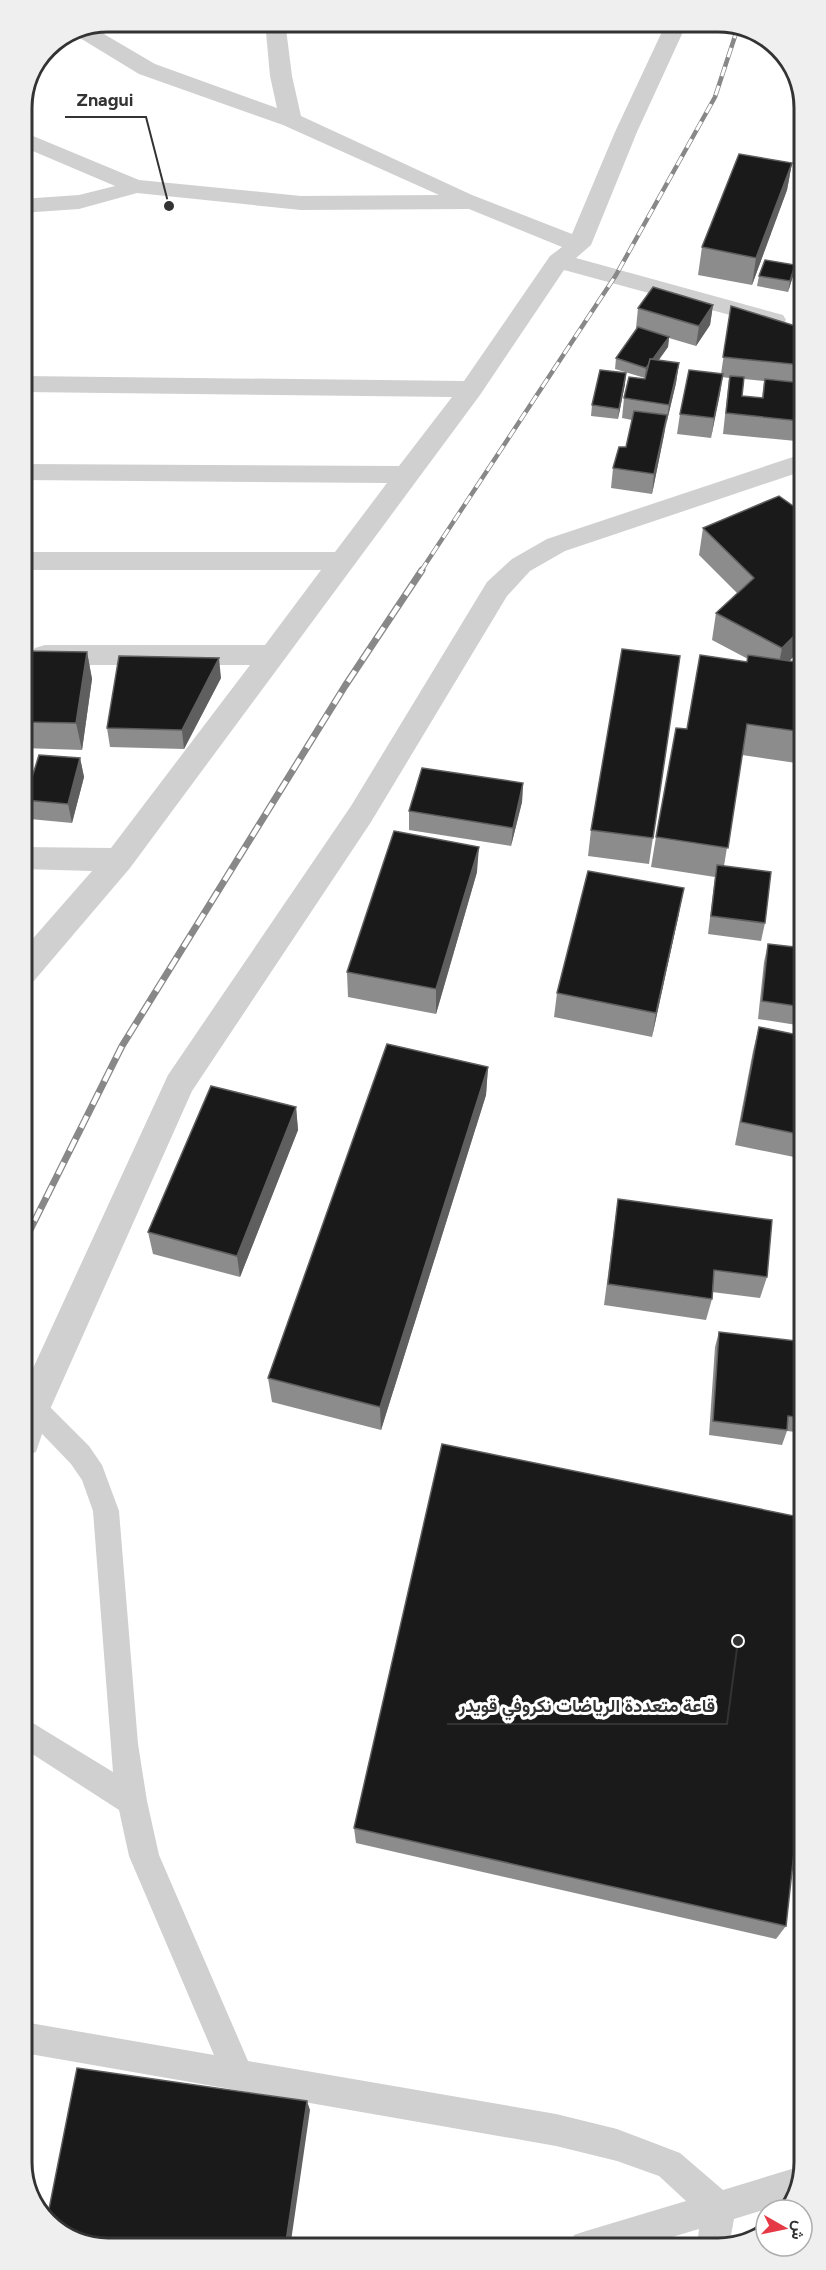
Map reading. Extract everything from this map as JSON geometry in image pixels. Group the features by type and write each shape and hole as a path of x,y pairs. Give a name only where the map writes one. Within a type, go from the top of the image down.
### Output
{"street":[{"path":"276,32 281,76 291,120"},
{"path":"32,961 119,860 471,389 558,261 579,245 626,132 673,32"},
{"path":"89,34 147,69 291,120 472,202 579,245"},
{"path":"32,143 135,186 301,203 472,202"},
{"path":"32,206 74,205 114,195 135,186"},
{"path":"558,261 616,275 791,325"},
{"path":"32,384 471,389"},
{"path":"32,1410 179,1084 361,814 497,589 521,565 556,545 794,465"},
{"path":"32,472 406,475"},
{"path":"32,561 342,561"},
{"path":"32,655 271,655"},
{"path":"32,858 119,860"}],"lane":[{"path":"33,1407 80,1455 93,1474 106,1511 124,1744 132,1801 144,1856 239,2076"},
{"path":"32,1737 132,1801"},
{"path":"32,2039 556,2130 617,2145 669,2164 719,2208"},
{"path":"616,2238 790,2185"},
{"path":"714,2238 719,2208"}],"building":[{"path":"739,154 792,163 756,258 702,247"},
{"path":"765,260 794,265 790,281 759,276"},
{"path":"653,287 713,305 699,326 638,308"},
{"path":"731,306 794,326 794,364 723,357"},
{"path":"638,327 669,337 653,359 650,359 646,368 616,358"},
{"path":"650,359 679,363 669,405 624,398 629,377 645,379"},
{"path":"600,370 626,373 619,409 592,405"},
{"path":"689,370 723,374 714,418 680,414"},
{"path":"730,376 744,377 742,396 763,398 765,379 794,382 794,420 726,413"},
{"path":"634,411 667,415 654,474 613,468 619,447 626,447"},
{"path":"779,496 794,507 794,636 782,648 716,613 754,578 703,528"},
{"path":"622,649 680,656 653,838 591,830"},
{"path":"32,651 87,652 76,723 32,722"},
{"path":"700,655 747,662 748,655 794,662 794,731 747,724 728,848 656,837 676,728 687,729"},
{"path":"119,656 219,658 182,730 107,728"},
{"path":"39,755 80,758 68,804 32,801 32,778"},
{"path":"422,768 523,783 513,828 409,811"},
{"path":"394,831 479,847 436,989 347,972"},
{"path":"717,865 771,872 765,923 711,916"},
{"path":"588,871 684,888 656,1013 557,993"},
{"path":"768,944 794,947 794,1006 762,1001"},
{"path":"759,1027 794,1034 794,1133 741,1122"},
{"path":"387,1044 488,1067 380,1407 268,1378"},
{"path":"211,1086 296,1107 237,1256 148,1232"},
{"path":"618,1199 772,1220 767,1277 714,1270 712,1299 608,1284"},
{"path":"719,1332 794,1341 794,1417 788,1416 787,1430 713,1421"},
{"path":"442,1444 794,1516 794,1853 786,1926 354,1828"},
{"path":"77,2068 307,2101 286,2238 93,2237 61,2223 49,2211"}],"railway":[{"path":"421,571 616,275 715,97 736,34"},
{"path":"32,1226 122,1046 345,686 422,570"}],"place":[{"name":"Znagui","path":"169,206"},
{"name":"قاعة متعددة الرياضات نكروفي قويدر","path":"738,1641"}]}
